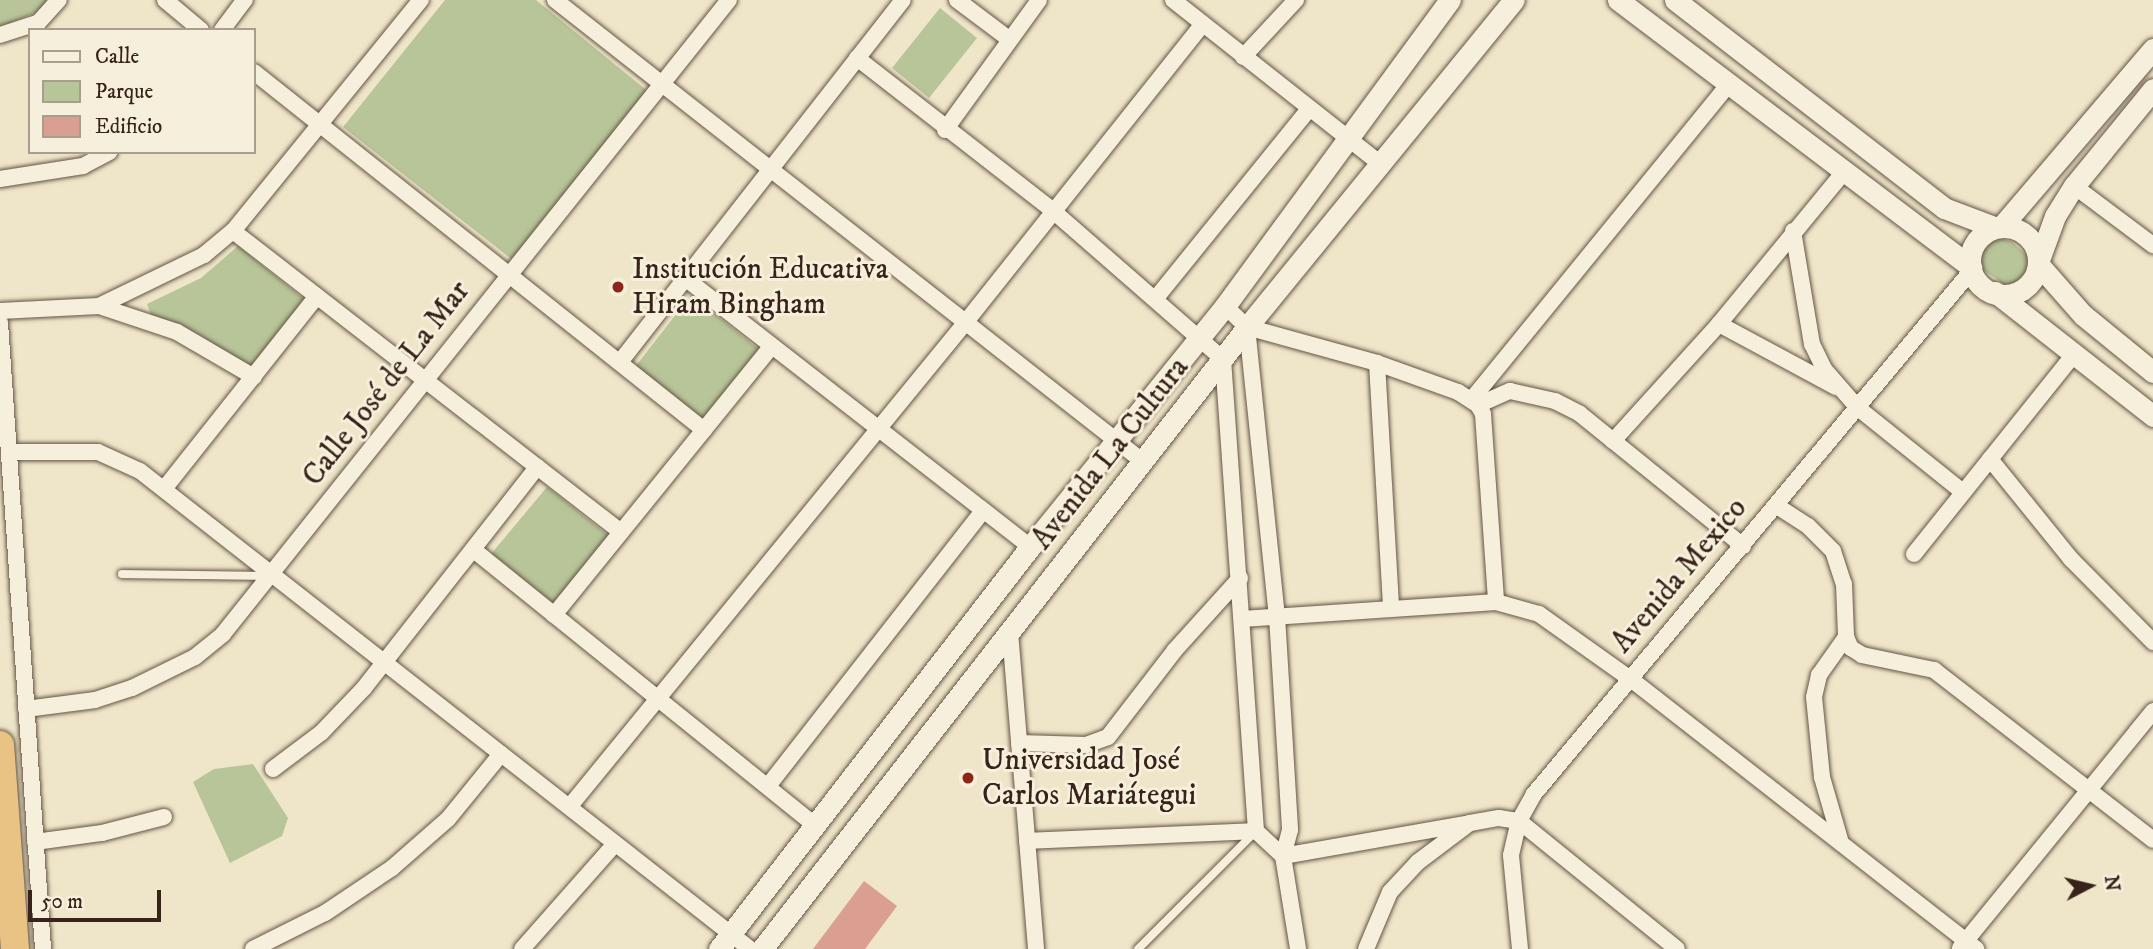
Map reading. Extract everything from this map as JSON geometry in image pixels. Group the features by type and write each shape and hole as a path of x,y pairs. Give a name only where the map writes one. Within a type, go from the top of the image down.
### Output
{"highway":[{"path":"0,744 15,949"}],"street":[{"path":"0,35 38,23 59,0"},
{"path":"165,0 199,28"},
{"path":"223,28 244,0"},
{"path":"0,311 99,306 162,278 204,255 233,231 421,0"},
{"path":"555,0 659,85 1142,460"},
{"name":"Calle José de La Mar","path":"26,709 95,700 163,675 223,634 274,576 509,274 729,0"},
{"path":"620,362 903,0"},
{"path":"957,0 1009,39"},
{"path":"945,130 1039,0"},
{"path":"1173,0 1382,164"},
{"path":"1243,57 1296,0"},
{"name":"Avenida La Cultura","path":"726,942 1030,547 1225,306 1450,0"},
{"name":"Avenida La Cultura","path":"762,949 1247,327 1514,0"},
{"path":"1618,0 1971,269 1993,291 2153,416"},
{"path":"1675,0 1944,208 2021,234 2039,262 2082,315 2153,372"},
{"path":"570,806 657,694 965,323 1052,210 1203,24"},
{"path":"1971,269 1972,244 1997,227 2153,49"},
{"path":"857,58 945,130 1052,210 1200,335 1223,359 1256,831 1283,856"},
{"path":"256,74 704,430"},
{"path":"1475,402 1730,83"},
{"path":"1993,291 2016,294 2026,290 2038,275 2039,262 2055,216 2074,186 2153,89"},
{"path":"1156,298 1309,109"},
{"path":"0,179 83,166 105,154"},
{"path":"1613,441 1719,324 1844,172"},
{"path":"2074,186 2153,245"},
{"path":"233,231 621,532"},
{"path":"1794,231 1812,344 1838,388 1857,408 1963,492"},
{"name":"Avenida Mexico","path":"1520,949 1511,855 1519,821 1534,794 1632,680 1971,269"},
{"path":"685,278 1030,547"},
{"path":"164,489 317,296"},
{"path":"99,306 177,332 254,377"},
{"path":"1225,306 1247,327 1377,363 1475,402 1483,414 1496,602"},
{"path":"0,323 43,949"},
{"path":"1719,324 1838,388"},
{"path":"1247,327 1277,616 1290,830 1283,856 1298,949"},
{"path":"554,615 772,346"},
{"path":"1914,554 2074,354"},
{"path":"1377,363 1391,608"},
{"path":"1475,402 1510,391 1529,392 1580,414 1743,546"},
{"path":"9,452 98,452 164,489 570,806 726,942 750,949"},
{"path":"1990,459 2071,559 2153,642"},
{"path":"273,769 321,733 385,663 475,551 537,467"},
{"path":"1776,506 1808,526 1833,551 1844,584 1846,637 1819,676 1814,697 1822,777 1841,843"},
{"path":"768,786 983,511"},
{"path":"475,551 657,694 816,825"},
{"path":"1019,743 1086,745 1108,737 1175,650 1240,578"},
{"path":"1242,619 1496,602 1539,614 1632,680 1841,843 1967,946 2153,711"},
{"path":"1010,632 1036,949"},
{"path":"1846,637 1862,655 1934,670 2153,840"},
{"path":"253,949 325,913 392,868 448,819 501,754"},
{"path":"35,842 102,833 164,817"},
{"path":"1283,856 1499,818 1519,821 1677,949"},
{"path":"1366,949 1390,892 1418,862 1470,824"},
{"path":"1027,841 1256,831"},
{"path":"522,949 615,844"}],"lane":[{"path":"122,575 274,576"},
{"path":"1138,949 1256,831"}],"green space":[{"path":"0,0 49,0 39,11 0,27"},
{"path":"445,0 536,0 650,93 514,261 343,127"},
{"path":"940,8 977,38 929,98 892,68"},
{"path":"1996,237 2012,242 2031,259 2026,283 2007,286 1983,270 1979,247"},
{"path":"238,246 311,305 256,373 203,337 151,315 147,304 201,278"},
{"path":"691,295 766,355 707,424 635,367"},
{"path":"547,487 614,540 559,611 491,554"},
{"path":"253,764 288,818 282,836 230,863 193,782 214,769"}],"building":[{"path":"864,881 897,906 865,949 813,949"}],"place":[{"name":"Institución Educativa Hiram Bingham","path":"618,287"},
{"name":"Universidad José Carlos Mariátegui","path":"968,778"}]}
